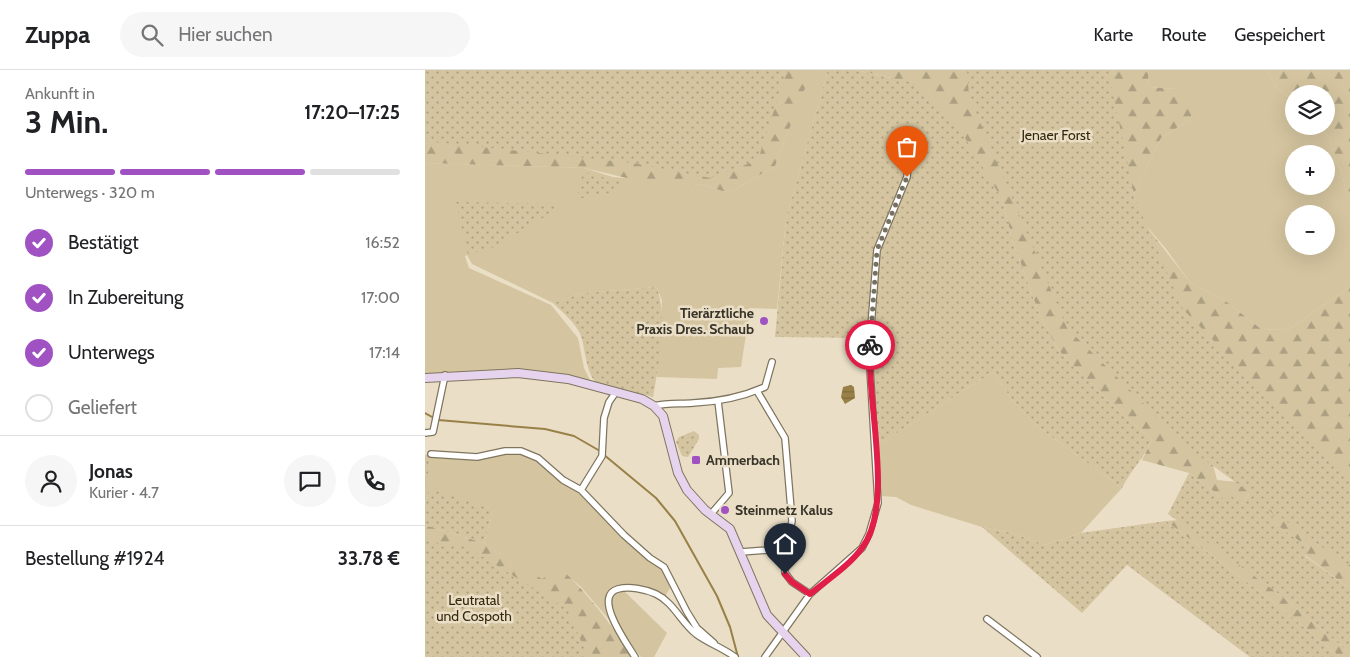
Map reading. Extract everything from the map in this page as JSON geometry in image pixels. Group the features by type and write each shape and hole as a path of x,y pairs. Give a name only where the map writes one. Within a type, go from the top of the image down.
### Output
{"main road":[{"path":"425,378 445,375 518,373 569,379 642,399 654,406 663,416 681,481 693,499 730,529 763,609 777,627 807,657"}],"street":[{"path":"767,656 810,594 862,548 869,534 878,503 869,352 877,250 907,177 910,146"},
{"path":"654,406 665,403 718,401 757,391 765,387 772,362"},
{"path":"425,433 433,432 445,375"},
{"path":"757,391 785,438 792,521 784,554 785,574 792,582 810,594"},
{"path":"581,490 602,456 604,418 609,402 616,392"},
{"path":"711,514 729,493 718,401"},
{"path":"431,454 477,457 505,451 521,451 538,458 563,480 581,490 624,535 650,558 664,567 697,628 714,643 735,657"},
{"path":"741,552 768,550 784,554"},
{"path":"635,657 619,631 607,602 609,595 615,590 623,588 656,594 672,607 695,633 705,640 714,643"},
{"path":"987,619 1037,657"}],"green space":[{"path":"425,70 817,70 810,75 775,166 729,193 703,185 635,180 584,168 425,163"},
{"path":"425,70 790,70 786,73 758,160 710,178 633,163 425,141"},
{"path":"817,70 828,70 786,219 777,309 750,308 741,367 718,368 717,379 657,377 662,301 657,287 582,293 553,303 472,264 467,255 465,256 469,268 551,305 578,338 584,368 590,380 518,371 425,375 425,163 584,168 613,177 703,185 729,193 775,166 810,74"},
{"path":"828,70 855,70 909,82 924,92 956,123 1002,199 1013,242 1038,311 1058,350 1108,401 1152,440 1122,488 1037,426 1013,401 993,372 876,446 871,364 872,338 775,337 786,219"},
{"name":"Jenaer Forst","path":"855,70 1148,70 1149,87 1176,89 1191,105 1191,119 1161,138 1134,194 1139,217 1190,282 1227,302 1261,329 1288,330 1350,287 1350,589 1305,555 1309,548 1271,521 1249,494 1241,504 1224,499 1189,473 1142,460 1152,440 1108,401 1058,350 1038,311 1013,242 1002,199 892,78","holes":["1210,453 1238,482 1217,480"]},
{"name":"Jenaer Forst","path":"967,70 1108,70 1135,199 1183,309 1325,456 1350,477 1350,565 1341,561 1265,506 1274,515 1271,521 1309,548 1305,556 1350,589 1350,653 1279,594 1168,514 1189,473 1224,499 1230,495 1241,504 1250,493 1190,449 1067,328 969,96"},
{"path":"1148,70 1267,70 1277,88 1285,94 1285,135 1327,135 1330,138 1332,145 1285,145 1285,195 1335,195 1335,161 1342,171 1346,193 1350,196 1350,287 1288,330 1261,329 1227,302 1190,282 1139,217 1134,194 1161,138 1191,119 1176,89 1149,87"},
{"path":"1267,70 1350,70 1350,196 1346,193 1342,171 1335,161 1335,145 1332,145 1327,135 1335,135 1335,85 1285,85 1285,94 1277,88"},
{"path":"583,172 624,183 610,193 577,199"},
{"path":"456,202 558,204 556,210 494,247 468,255"},
{"path":"657,287 662,314 662,328 660,356 653,397 595,382 589,371 579,331 569,318 553,303 582,293"},
{"path":"993,372 1013,401 1037,426 1122,488 1081,533 1045,545 1012,533 982,527 911,505 896,497 881,496 876,446"},
{"path":"694,431 699,435 699,439 688,457 682,456 676,442 679,437"},
{"path":"523,452 538,458 581,490 624,535 663,568 670,588 664,598 643,589 620,587 667,633 654,657 641,657 581,587 559,568 542,580 484,543 494,509 429,490 425,503 425,485 431,454 477,457"},
{"path":"431,454 426,485 425,485 425,455"},
{"path":"429,489 494,509 484,543 425,525 425,503"},
{"path":"1179,520 1279,594 1350,653 1350,657 1340,657 1276,604 1166,521"},
{"path":"1166,521 1276,604 1340,657 1250,657 1127,565 1082,613 982,527 1012,533 1045,545 1081,533"},
{"name":"Leutratal und Cospoth","path":"425,525 484,543 542,579 559,567 599,610 632,657 425,657"},
{"name":"Leutratal und Cospoth","path":"425,541 467,547 567,609 588,657 425,657"}],"shaded area":[{"path":"851,385 854,387 855,398 845,404 841,397 843,387"}],"waterway":[{"name":"Ammerbach","path":"425,413 434,418"},
{"name":"Ammerbach","path":"438,420 545,429 574,436 600,451"},
{"name":"Ammerbach","path":"603,454 656,498 675,521 717,596 730,627 738,657"}],"way so far":[{"path":"870,345 877,250 907,177"}],"place":[{"name":"Tierärztliche Praxis Dres. Schaub","path":"764,321"},
{"name":"Ammerbach","path":"696,460"},
{"name":"Steinmetz Kalus","path":"725,510"}],"route":[{"path":"785,574 792,582 810,594 862,548 869,534 879,496 870,345"}]}
